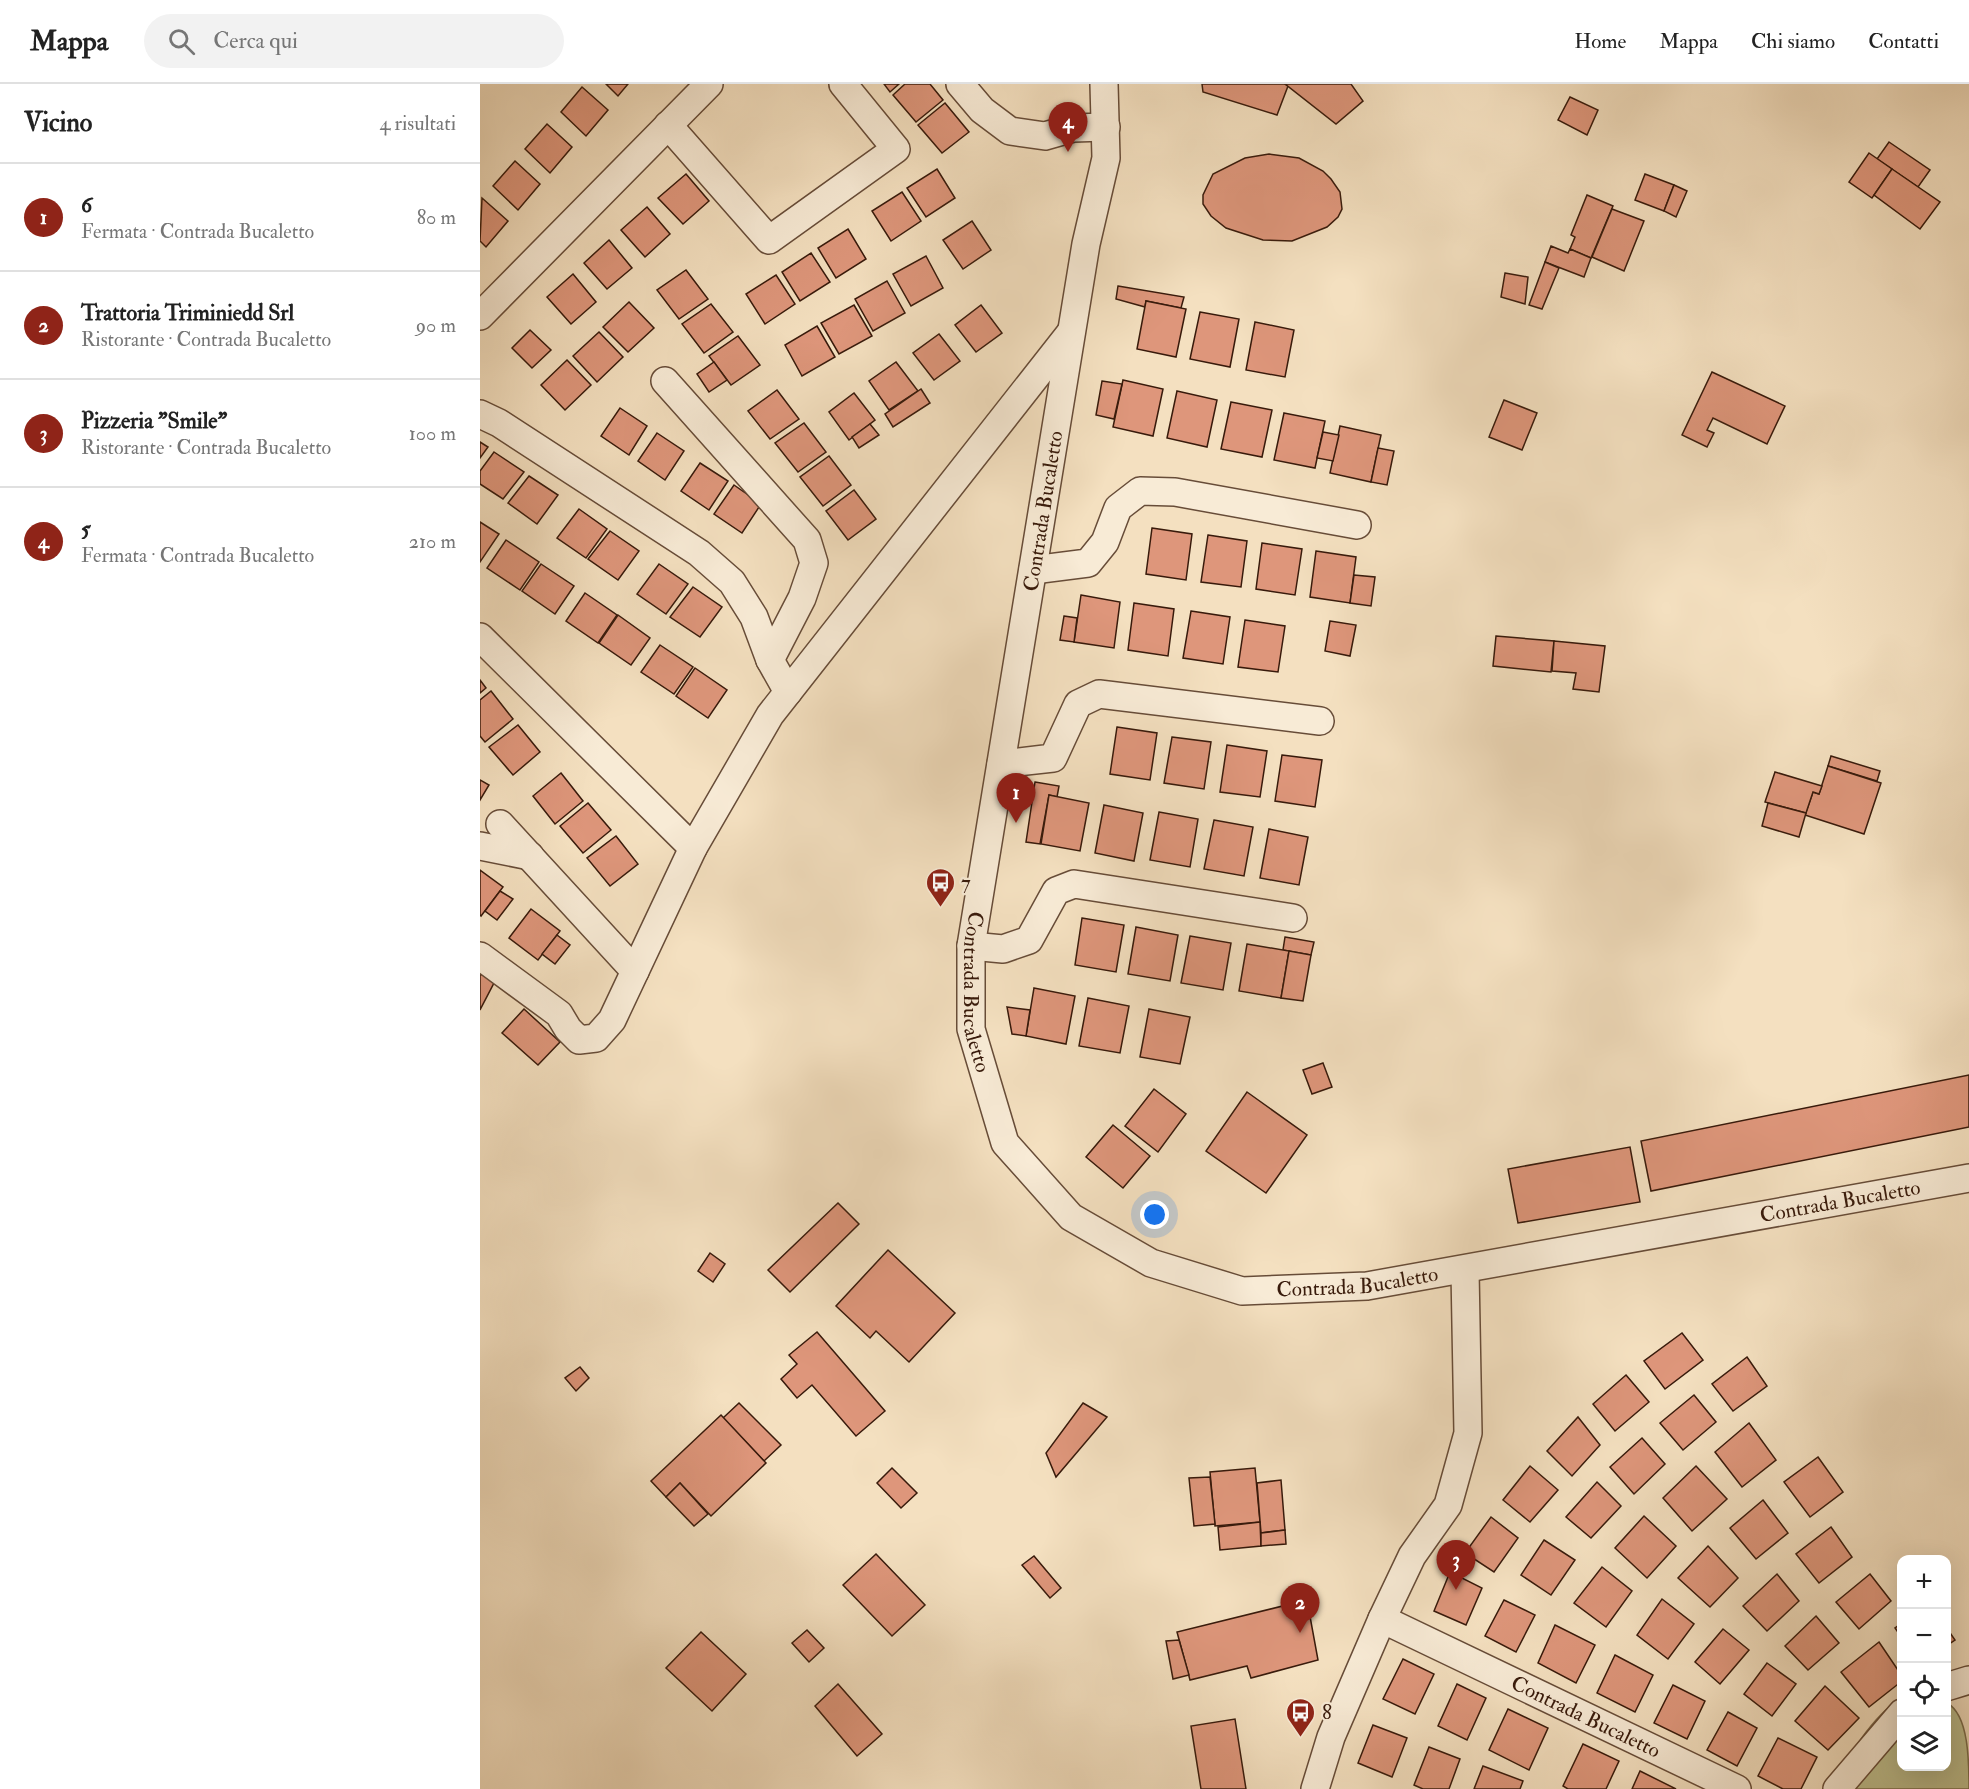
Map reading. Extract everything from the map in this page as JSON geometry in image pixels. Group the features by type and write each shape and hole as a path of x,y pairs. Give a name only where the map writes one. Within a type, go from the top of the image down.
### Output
{"street":[{"path":"480,316 710,84"},
{"path":"668,125 770,240 896,149 843,84"},
{"path":"960,84 982,110 1010,131 1045,135 1073,128 1106,127"},
{"name":"Contrada Bucaletto","path":"1104,84 1106,158 1086,244 972,946 971,1029 1005,1143 1071,1217 1151,1263 1242,1291 1367,1286 1464,1271 1969,1178"},
{"path":"480,956 559,1014 567,1029 579,1040 596,1038 612,1020 693,848 770,715 1072,331"},
{"path":"665,381 807,540 814,563 802,598 770,660"},
{"path":"480,414 499,423 699,553 732,582 754,617 770,660 788,692"},
{"path":"1033,570 1088,563 1105,542 1118,508 1140,490 1175,492 1357,525"},
{"path":"480,637 693,848"},
{"path":"1001,764 1053,758 1078,704 1099,694 1320,721"},
{"path":"500,824 635,971"},
{"path":"480,846 530,856"},
{"path":"972,946 1003,949 1029,940 1056,891 1074,884 1293,918"},
{"name":"Contrada Bucaletto","path":"1315,1789 1331,1737 1382,1619 1412,1556 1448,1505 1468,1433 1464,1271"},
{"name":"Contrada Bucaletto","path":"1382,1619 1728,1787"},
{"path":"1951,1686 1969,1680"},
{"path":"1837,1789 1899,1717"}],"green space":[{"path":"1897,1701 1897,1771 1951,1771 1951,1706 1954,1709 1964,1728 1968,1753 1969,1789 1836,1789 1845,1765 1861,1739"}],"building":[{"path":"606,84 628,84 618,96"},
{"path":"884,84 899,84 890,92"},
{"path":"905,84 930,84 943,100 916,122 893,95"},
{"path":"1202,84 1285,84 1288,86 1277,115 1203,92"},
{"path":"1285,84 1351,84 1363,101 1336,124"},
{"path":"582,87 608,110 586,136 561,112"},
{"path":"1570,97 1598,110 1587,135 1558,120"},
{"path":"945,103 969,132 942,153 918,125"},
{"path":"547,124 572,147 550,173 525,149"},
{"path":"1889,142 1930,170 1918,187 1877,159"},
{"path":"1869,153 1892,169 1872,198 1849,182"},
{"path":"1269,154 1299,158 1323,171 1340,192 1342,209 1338,217 1327,227 1292,241 1263,240 1226,228 1211,216 1203,204 1203,195 1213,174 1245,158"},
{"path":"515,161 540,184 518,210 493,186"},
{"path":"937,169 955,198 926,217 907,188"},
{"path":"1892,169 1940,202 1920,229 1874,195"},
{"path":"686,174 709,201 683,224 658,198"},
{"path":"1645,174 1674,185 1664,211 1635,200"},
{"path":"1674,185 1687,191 1676,217 1664,211"},
{"path":"902,192 921,221 891,241 872,211"},
{"path":"1587,195 1613,206 1591,258 1570,249 1575,237 1571,235"},
{"path":"482,198 508,221 486,247 480,241"},
{"path":"647,207 670,234 645,257 621,230"},
{"path":"1612,209 1644,221 1624,271 1592,257"},
{"path":"972,221 991,250 963,269 943,240"},
{"path":"848,229 866,259 836,278 818,248"},
{"path":"609,240 632,268 607,289 584,263"},
{"path":"1551,246 1568,253 1570,249 1591,258 1584,277 1545,262"},
{"path":"811,253 830,282 800,301 782,272"},
{"path":"926,256 943,288 911,306 893,274"},
{"path":"1545,262 1559,268 1542,309 1529,305"},
{"path":"686,270 708,299 679,319 657,290"},
{"path":"1505,273 1528,277 1525,304 1501,297"},
{"path":"573,274 596,302 571,324 547,297"},
{"path":"776,275 795,304 765,324 746,294"},
{"path":"887,281 905,313 873,331 855,299"},
{"path":"1118,286 1184,297 1181,308 1146,301 1145,307 1116,299"},
{"path":"1146,301 1186,309 1176,357 1137,349"},
{"path":"629,302 654,328 628,352 603,327"},
{"path":"711,304 733,332 704,353 682,324"},
{"path":"854,305 872,336 839,354 821,323"},
{"path":"981,305 1002,333 976,352 955,325"},
{"path":"1200,312 1239,319 1230,367 1190,359"},
{"path":"1255,322 1294,330 1285,377 1246,370"},
{"path":"817,326 835,357 802,376 785,345"},
{"path":"530,330 551,350 532,368 512,348"},
{"path":"599,332 623,357 597,382 573,356"},
{"path":"939,334 960,361 934,380 913,353"},
{"path":"738,336 760,365 731,385 709,356"},
{"path":"567,360 591,385 565,410 541,385"},
{"path":"714,362 727,380 709,392 697,374"},
{"path":"896,362 918,391 889,410 869,381"},
{"path":"1712,372 1785,406 1767,444 1713,418 1707,430 1714,433 1707,447 1682,435"},
{"path":"1123,380 1163,389 1153,436 1113,427"},
{"path":"1102,381 1122,384 1114,419 1096,415"},
{"path":"921,389 930,403 893,427 885,414"},
{"path":"777,390 799,419 770,439 748,411"},
{"path":"1177,391 1217,400 1207,447 1167,438"},
{"path":"854,393 875,420 849,440 829,412"},
{"path":"1504,400 1537,413 1522,450 1489,437"},
{"path":"1231,402 1272,410 1262,457 1221,449"},
{"path":"620,408 647,426 629,455 601,436"},
{"path":"1284,413 1325,421 1315,468 1274,460"},
{"path":"804,423 826,452 798,472 775,443"},
{"path":"870,424 879,435 859,448 852,437"},
{"path":"1340,426 1381,435 1371,482 1330,473"},
{"path":"1323,432 1339,435 1333,461 1317,458"},
{"path":"657,433 684,451 665,480 638,461"},
{"path":"480,442 488,447 480,458"},
{"path":"1378,448 1394,451 1387,485 1371,482"},
{"path":"494,452 524,472 503,499 480,484 480,471"},
{"path":"829,456 851,485 823,506 800,477"},
{"path":"700,463 728,481 709,510 681,491"},
{"path":"529,476 558,495 537,524 508,503"},
{"path":"734,485 761,504 742,533 714,514"},
{"path":"854,490 876,519 848,540 826,511"},
{"path":"579,509 607,529 586,558 557,538"},
{"path":"480,522 499,534 480,562"},
{"path":"1152,528 1192,534 1186,580 1146,574"},
{"path":"610,531 639,551 618,580 588,559"},
{"path":"1208,535 1247,541 1241,587 1201,582"},
{"path":"506,540 539,562 520,590 487,568"},
{"path":"1262,543 1302,549 1295,595 1256,589"},
{"path":"1316,551 1356,557 1350,603 1310,597"},
{"path":"541,564 574,586 555,614 522,591"},
{"path":"659,564 688,584 666,614 637,594"},
{"path":"1354,575 1375,577 1371,606 1350,603"},
{"path":"693,587 722,607 700,637 670,617"},
{"path":"585,593 617,615 598,643 566,621"},
{"path":"1081,595 1120,602 1114,648 1074,642"},
{"path":"1134,603 1174,609 1168,656 1128,650"},
{"path":"1191,611 1230,617 1223,664 1183,658"},
{"path":"618,615 650,638 631,665 599,643"},
{"path":"1064,616 1077,618 1074,642 1060,640"},
{"path":"1245,620 1285,626 1278,672 1238,667"},
{"path":"1330,621 1356,625 1350,656 1325,651"},
{"path":"1496,636 1554,641 1551,672 1493,666"},
{"path":"1554,641 1605,646 1599,692 1573,689 1576,673 1552,671"},
{"path":"660,645 693,667 674,694 641,672"},
{"path":"695,668 727,690 708,718 676,696"},
{"path":"480,680 486,688 480,693"},
{"path":"491,691 513,719 485,742 480,736 480,700"},
{"path":"518,725 540,752 513,775 489,747"},
{"path":"1117,727 1157,733 1150,780 1110,774"},
{"path":"1172,737 1211,742 1204,789 1164,783"},
{"path":"1227,745 1267,751 1260,797 1220,792"},
{"path":"1282,755 1322,760 1315,807 1275,801"},
{"path":"1831,756 1880,771 1877,781 1828,766"},
{"path":"1828,766 1881,783 1864,834 1805,815 1813,792 1819,794"},
{"path":"1775,772 1822,786 1819,794 1813,792 1806,813 1765,802"},
{"path":"561,773 583,801 555,824 533,796"},
{"path":"480,780 489,785 480,800"},
{"path":"1035,782 1059,786 1057,797 1049,795 1040,844 1026,842"},
{"path":"1049,795 1089,803 1080,851 1041,844"},
{"path":"588,803 611,830 583,853 560,826"},
{"path":"1768,803 1806,813 1799,837 1762,826"},
{"path":"1104,805 1143,813 1134,861 1095,853"},
{"path":"1159,812 1198,819 1190,867 1150,860"},
{"path":"1214,820 1253,827 1244,876 1204,869"},
{"path":"1269,829 1308,837 1299,885 1260,878"},
{"path":"616,836 638,864 610,886 587,858"},
{"path":"480,870 503,887 481,916 480,915"},
{"path":"500,891 513,899 497,920 485,911"},
{"path":"531,909 560,931 538,960 509,938"},
{"path":"1082,918 1124,925 1116,972 1075,965"},
{"path":"1136,927 1178,935 1170,981 1128,974"},
{"path":"557,935 570,945 555,964 542,954"},
{"path":"1190,936 1231,943 1223,990 1181,983"},
{"path":"1285,937 1314,942 1311,955 1283,950"},
{"path":"1247,944 1289,951 1281,998 1239,991"},
{"path":"1289,951 1311,955 1303,1001 1281,998"},
{"path":"480,974 495,981 480,1010"},
{"path":"1034,988 1075,996 1066,1044 1026,1036"},
{"path":"1088,998 1129,1006 1120,1053 1079,1046"},
{"path":"1007,1007 1030,1010 1026,1036 1012,1034"},
{"path":"524,1009 560,1042 538,1065 502,1033"},
{"path":"1149,1009 1190,1017 1180,1064 1140,1057"},
{"path":"1323,1063 1332,1087 1312,1094 1303,1070"},
{"path":"1969,1075 1969,1127 1651,1191 1641,1141"},
{"path":"1154,1089 1186,1114 1158,1152 1125,1126"},
{"path":"1247,1092 1307,1135 1266,1193 1206,1151"},
{"path":"1113,1125 1150,1156 1123,1188 1086,1157"},
{"path":"1630,1147 1640,1202 1518,1223 1508,1169"},
{"path":"838,1203 859,1224 790,1292 768,1270"},
{"path":"888,1250 955,1313 909,1362 876,1331 870,1338 836,1306"},
{"path":"710,1253 725,1264 713,1282 698,1271"},
{"path":"817,1332 885,1411 856,1436 812,1385 797,1398 781,1379 797,1364 789,1355"},
{"path":"1682,1333 1703,1360 1665,1389 1644,1361"},
{"path":"1747,1357 1767,1386 1733,1411 1712,1384"},
{"path":"580,1367 589,1378 576,1391 565,1378"},
{"path":"1626,1375 1649,1402 1615,1431 1593,1404"},
{"path":"1694,1395 1716,1422 1683,1450 1660,1423"},
{"path":"739,1403 781,1445 764,1461 723,1418"},
{"path":"1083,1403 1107,1417 1056,1477 1046,1453"},
{"path":"721,1415 766,1463 711,1516 680,1483 666,1497 651,1481"},
{"path":"1578,1417 1600,1445 1572,1476 1547,1451"},
{"path":"1749,1423 1776,1460 1742,1487 1715,1452"},
{"path":"1642,1438 1665,1464 1634,1494 1610,1467"},
{"path":"1818,1457 1843,1492 1810,1517 1784,1482"},
{"path":"1530,1466 1558,1490 1530,1522 1503,1500"},
{"path":"1696,1466 1727,1499 1692,1531 1663,1498"},
{"path":"892,1468 917,1493 901,1508 877,1483"},
{"path":"1255,1468 1260,1522 1215,1526 1210,1472"},
{"path":"1210,1477 1215,1524 1194,1526 1189,1478"},
{"path":"1281,1480 1285,1530 1261,1533 1257,1483"},
{"path":"1597,1482 1621,1506 1591,1538 1566,1517"},
{"path":"680,1483 708,1514 694,1526 666,1497"},
{"path":"1763,1500 1788,1533 1756,1559 1730,1528"},
{"path":"1644,1516 1676,1546 1647,1578 1615,1548"},
{"path":"1491,1517 1518,1538 1494,1572 1465,1553"},
{"path":"1260,1522 1261,1546 1220,1550 1218,1527"},
{"path":"1831,1527 1852,1557 1819,1583 1796,1554"},
{"path":"1285,1530 1286,1544 1261,1546 1261,1533"},
{"path":"1544,1540 1575,1560 1551,1595 1521,1575"},
{"path":"1708,1546 1738,1578 1710,1607 1678,1578"},
{"path":"876,1554 925,1605 892,1636 843,1585"},
{"path":"1034,1556 1061,1588 1050,1598 1022,1565"},
{"path":"1602,1567 1632,1591 1606,1627 1574,1603"},
{"path":"1450,1572 1482,1588 1466,1625 1434,1611"},
{"path":"1777,1574 1799,1601 1767,1631 1743,1606"},
{"path":"1870,1574 1891,1601 1859,1629 1836,1602"},
{"path":"1662,1599 1694,1624 1668,1659 1637,1635"},
{"path":"1307,1600 1318,1660 1251,1678 1247,1666 1190,1680 1177,1632"},
{"path":"1504,1600 1535,1615 1516,1652 1485,1636"},
{"path":"1816,1616 1839,1643 1808,1670 1785,1646"},
{"path":"1555,1625 1595,1645 1576,1683 1538,1663"},
{"path":"1723,1629 1749,1650 1720,1684 1695,1662"},
{"path":"807,1630 824,1648 809,1662 792,1643"},
{"path":"701,1632 746,1674 712,1711 666,1668"},
{"path":"1179,1640 1189,1675 1173,1679 1166,1641"},
{"path":"1879,1642 1897,1669 1897,1685 1869,1707 1841,1672"},
{"path":"1615,1655 1653,1675 1635,1712 1597,1693"},
{"path":"1403,1659 1434,1674 1415,1714 1383,1699"},
{"path":"1767,1663 1796,1684 1772,1716 1744,1694"},
{"path":"838,1684 882,1734 857,1756 815,1706"},
{"path":"1457,1684 1486,1698 1467,1740 1438,1726"},
{"path":"1673,1685 1705,1701 1687,1739 1654,1723"},
{"path":"1825,1686 1859,1718 1828,1750 1795,1721"},
{"path":"1508,1709 1548,1728 1529,1770 1489,1750"},
{"path":"1728,1712 1757,1728 1737,1766 1707,1750"},
{"path":"1235,1719 1246,1789 1201,1789 1191,1726"},
{"path":"1373,1725 1407,1738 1392,1777 1358,1763"},
{"path":"1778,1738 1817,1757 1801,1789 1783,1789 1758,1776"},
{"path":"1583,1744 1619,1761 1606,1789 1568,1789 1563,1786"},
{"path":"1429,1747 1460,1759 1449,1789 1423,1789 1414,1785"},
{"path":"1483,1766 1523,1781 1520,1789 1474,1789"},
{"path":"1640,1771 1676,1789 1632,1789"}],"place":[{"name":"5","path":"1068,152"},
{"name":"6","path":"1016,823"},
{"name":"7","path":"940,908"},
{"name":"Pizzeria \"Smile\"","path":"1456,1590"},
{"name":"Trattoria Triminiedd Srl","path":"1300,1633"},
{"name":"8","path":"1301,1738"}]}
